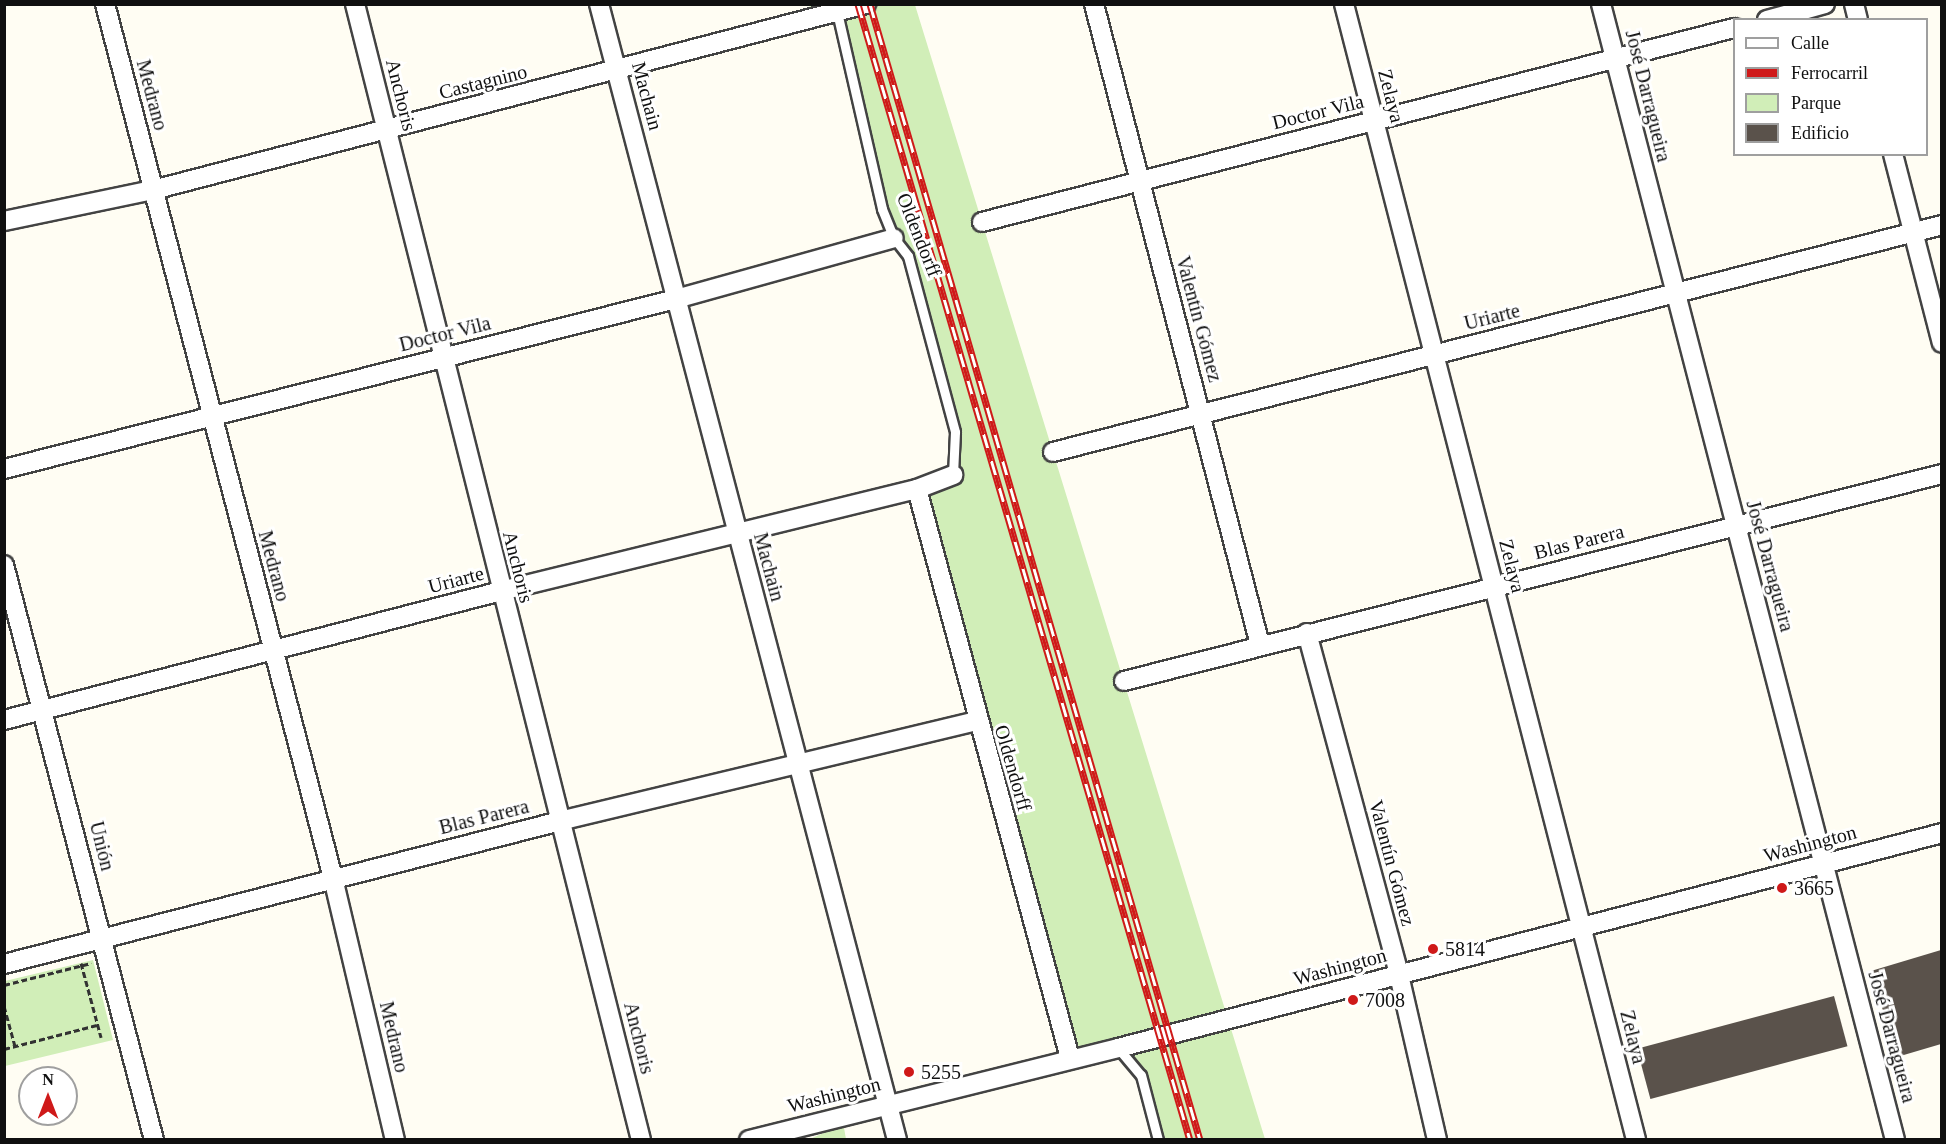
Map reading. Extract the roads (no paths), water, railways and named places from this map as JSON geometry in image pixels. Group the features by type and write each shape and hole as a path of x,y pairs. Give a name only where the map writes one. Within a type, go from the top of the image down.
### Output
{"street":[{"name":"Medrano","path":"105,4 333,878 395,1140"},
{"name":"Anchoris","path":"355,4 641,1140"},
{"name":"Machain","path":"599,4 897,1140"},
{"name":"Castagnino","path":"4,221 153,190 617,71 866,4"},
{"name":"Valentín Gómez","path":"1094,4 1260,645"},
{"name":"Zelaya","path":"1344,4 1636,1140"},
{"name":"José Darragueira","path":"1601,4 1895,1140"},
{"path":"1774,18 1825,4"},
{"name":"Doctor Vila","path":"982,222 1733,28"},
{"path":"1894,156 1941,343"},
{"name":"Uriarte","path":"1053,452 1941,225"},
{"name":"Doctor Vila","path":"4,469 676,299 894,238"},
{"name":"Blas Parera","path":"1124,681 1941,474"},
{"name":"Uriarte","path":"4,720 501,591 917,489 953,475"},
{"name":"Oldendorff","path":"917,489 976,721 1070,1058"},
{"name":"Unión","path":"4,565 45,710 154,1140"},
{"name":"Valentín Gómez","path":"1307,633 1399,975 1437,1140"},
{"name":"Blas Parera","path":"4,964 560,821 976,721"},
{"name":"Washington","path":"749,1140 803,1133 888,1104 1118,1048 1941,833"}],"lane":[{"name":"Oldendorff","path":"837,12 882,209 894,238 908,256 955,432 953,475"},
{"path":"1118,1048 1141,1075 1158,1140"}],"railway":[{"path":"858,4 1190,1140"},
{"path":"870,4 1200,1140"}],"place":[{"name":"3665","path":"1782,888"},
{"name":"5814","path":"1433,949"},
{"name":"7008","path":"1353,1000"},
{"name":"5255","path":"909,1072"}]}
